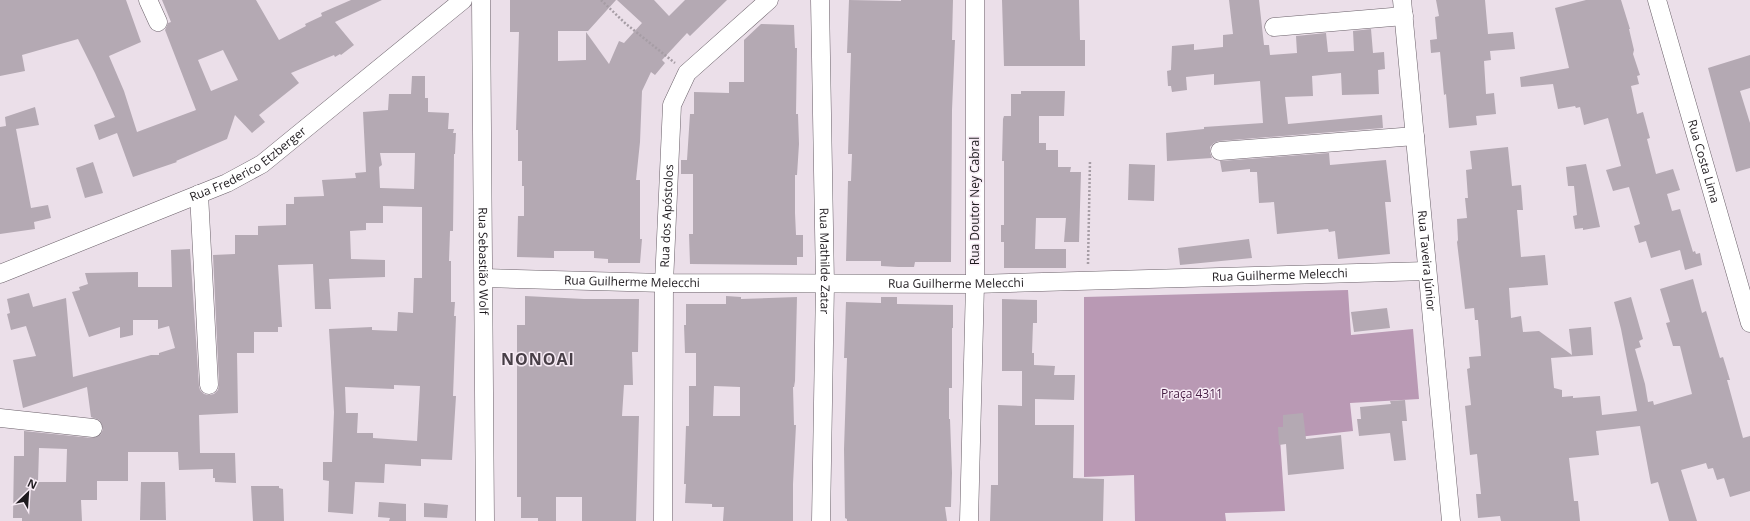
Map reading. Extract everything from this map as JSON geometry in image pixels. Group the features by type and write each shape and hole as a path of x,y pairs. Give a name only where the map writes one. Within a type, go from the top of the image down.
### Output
{"street":[{"path":"148,0 158,22"},
{"name":"Rua Frederico Etzberger","path":"0,274 227,183 262,164 441,7 463,0"},
{"name":"Rua Sebastião Wolf","path":"481,0 485,521"},
{"name":"Rua dos Apóstolos","path":"663,521 664,283 672,105 687,73 769,0"},
{"name":"Rua Mathilde Zatar","path":"820,0 824,284 822,521"},
{"name":"Rua Doutor Ney Cabral","path":"969,521 975,284 976,0"},
{"name":"Rua Costa Lima","path":"1657,0 1750,323"},
{"path":"1274,26 1403,8"},
{"name":"Rua Taveira Júnior","path":"1403,8 1451,521"},
{"path":"1220,151 1415,136"},
{"path":"199,194 209,385"},
{"name":"Rua Guilherme Melecchi","path":"484,278 664,283 975,284 1427,271"},
{"path":"0,418 93,428"}],"path":[{"path":"601,0 626,24 687,73"},
{"path":"1087,280 1090,160"}],"green space":[{"name":"Praça 4311","path":"1348,290 1351,335 1413,329 1419,399 1350,403 1353,431 1280,439 1285,511 1225,513 1226,521 1135,521 1134,475 1084,477 1084,297"}],"building":[{"path":"0,0 126,0 141,42 109,56 124,91 137,132 196,110 165,30 168,23 171,22 162,0 256,0 279,40 306,26 305,24 322,16 321,13 351,0 382,0 335,22 354,45 341,55 340,54 335,57 334,55 291,73 299,83 259,115 265,122 252,133 235,115 227,139 176,161 177,162 133,177 117,133 99,140 94,125 115,117 78,39 22,55 25,71 0,76","holes":["223,50 238,80 211,91 198,60"]},
{"path":"510,0 616,0 588,31 558,31 558,61 586,60 586,32 609,64 619,41 624,43 642,23 617,0 654,0 669,16 685,0 727,0 690,36 687,33 662,60 665,63 655,75 651,72 642,91 640,142 636,180 640,180 640,239 642,239 640,263 608,263 608,259 594,258 594,251 554,251 554,258 517,257 518,216 524,216 524,186 522,186 522,161 518,161 518,130 516,130 519,32 510,32"},
{"path":"849,0 953,0 952,40 955,40 952,110 951,262 915,262 914,267 898,267 881,266 881,261 846,261 848,181 851,181 852,154 848,154 851,53 847,53"},
{"path":"1002,0 1079,0 1080,40 1085,40 1085,66 1004,66"},
{"path":"1229,0 1259,0 1264,45 1269,45 1270,55 1297,53 1296,36 1326,33 1328,52 1354,51 1353,31 1371,29 1373,53 1384,52 1385,69 1378,70 1379,94 1342,95 1341,73 1312,76 1313,96 1285,97 1288,124 1382,115 1383,128 1219,141 1210,147 1212,158 1167,161 1166,133 1204,129 1204,127 1263,123 1260,81 1214,85 1214,74 1186,77 1187,90 1172,92 1171,86 1168,86 1167,71 1171,70 1172,46 1194,44 1194,50 1223,47 1223,35 1233,34"},
{"path":"1436,0 1485,0 1488,34 1513,32 1515,49 1490,51 1491,60 1484,61 1486,94 1494,93 1496,114 1476,116 1477,125 1449,128 1440,52 1431,53 1430,40 1437,39 1435,17 1439,16"},
{"path":"1586,0 1621,0 1630,29 1634,50 1633,54 1640,75 1637,76 1639,84 1631,86 1637,114 1643,112 1650,138 1647,139 1656,174 1673,169 1680,190 1667,194 1672,211 1680,209 1693,252 1695,251 1696,254 1700,253 1702,265 1685,270 1680,250 1651,258 1646,241 1639,243 1634,226 1640,224 1629,187 1613,191 1606,170 1621,166 1608,118 1584,125 1580,107 1576,108 1575,106 1558,109 1553,84 1521,87 1520,77 1569,68 1555,8"},
{"path":"761,24 794,25 795,48 797,48 796,114 798,114 799,144 797,175 795,175 795,213 796,235 803,235 803,257 797,257 797,265 690,264 689,234 693,234 693,174 681,174 681,160 687,160 690,114 694,114 694,92 729,93 729,82 744,82 744,40"},
{"path":"1750,55 1750,88 1740,91 1750,123 1750,168 1736,172 1708,68"},
{"path":"412,76 425,76 425,98 428,98 428,112 449,113 448,129 454,129 453,133 456,133 454,154 453,231 450,231 449,261 451,261 451,302 455,302 454,316 456,316 453,396 456,396 452,460 421,459 421,466 385,464 384,483 355,482 353,514 328,512 329,481 323,480 323,462 332,462 334,412 329,329 372,327 372,330 397,331 398,312 413,313 414,278 422,278 422,207 383,206 383,223 366,223 366,230 350,231 351,259 385,260 385,277 329,279 331,309 315,309 313,264 278,265 282,327 278,327 278,332 254,332 254,353 237,353 238,413 199,415 200,453 235,453 236,483 215,482 215,478 213,478 213,469 179,470 178,452 128,452 128,481 97,481 97,500 81,500 82,521 22,521 22,518 13,518 14,456 24,456 24,431 92,438 101,434 103,429 99,420 91,417 87,387 23,408 13,360 36,356 26,326 11,330 7,314 10,313 7,299 29,293 33,307 66,298 73,377 151,355 159,355 159,353 175,348 169,326 158,329 158,320 133,320 133,335 120,338 120,327 89,337 72,292 80,290 79,287 88,284 85,273 138,272 138,287 172,287 171,250 190,249 199,386 200,390 204,394 214,394 218,390 219,384 213,255 235,254 235,235 258,235 258,226 286,225 286,204 294,204 294,197 324,196 322,180 356,178 355,173 366,172 363,112 388,110 389,94 411,94","holes":["380,153 415,153 414,189 380,188 379,167 382,165","394,385 420,386 417,441 373,438 373,433 357,433 358,413 346,413 345,387 394,389","39,448 67,449 66,482 38,482"]},
{"path":"1021,91 1065,91 1064,116 1039,116 1039,143 1046,143 1046,150 1058,150 1058,167 1071,167 1070,172 1081,172 1079,242 1064,242 1066,218 1036,218 1035,249 1066,249 1066,268 1004,268 1004,242 1001,242 1001,225 1004,225 1004,161 1002,161 1003,119 1004,116 1011,116 1011,94 1021,94"},
{"path":"35,107 39,125 16,129 31,208 48,205 51,218 34,222 35,229 0,234 0,127 6,126 5,117"},
{"path":"1508,147 1512,186 1521,185 1523,210 1517,210 1521,257 1545,255 1548,285 1509,288 1511,318 1521,316 1523,332 1539,331 1572,355 1569,329 1591,327 1593,355 1551,358 1554,388 1562,390 1562,397 1573,396 1573,398 1600,396 1602,415 1637,411 1621,329 1614,302 1631,297 1643,339 1639,341 1641,347 1635,349 1645,384 1648,402 1653,401 1654,405 1692,394 1680,346 1673,346 1666,323 1670,322 1660,289 1693,279 1702,313 1706,311 1720,358 1723,357 1730,380 1727,380 1743,438 1750,436 1750,491 1730,497 1724,478 1717,480 1713,468 1708,469 1706,463 1681,470 1697,521 1669,521 1658,482 1651,484 1640,426 1596,431 1599,455 1569,458 1574,501 1578,501 1580,521 1501,521 1500,516 1478,518 1476,494 1481,494 1477,454 1470,455 1465,406 1471,405 1467,369 1470,368 1469,357 1481,356 1478,320 1475,320 1474,308 1465,309 1457,242 1457,219 1467,218 1465,198 1468,198 1466,170 1472,169 1470,151"},
{"path":"1329,153 1330,165 1386,160 1391,202 1385,202 1390,254 1338,259 1335,231 1329,232 1328,229 1277,234 1274,202 1259,203 1257,172 1250,172 1250,169 1222,172 1220,161"},
{"path":"93,162 103,193 85,198 76,168"},
{"path":"1129,164 1155,165 1154,201 1128,200"},
{"path":"1586,164 1600,227 1583,230 1583,228 1575,229 1573,216 1577,215 1574,186 1568,186 1566,167"},
{"path":"1249,239 1252,258 1180,265 1178,248"},
{"path":"525,296 584,299 639,299 638,352 632,352 633,385 624,385 622,416 639,416 636,521 582,521 582,497 556,497 556,521 538,521 538,518 521,518 521,497 517,497 517,325 525,325"},
{"path":"726,296 741,297 741,299 797,297 795,381 793,387 794,425 796,425 793,521 723,521 724,507 712,507 712,504 685,503 686,484 684,484 686,426 689,426 689,386 696,386 696,353 685,353 684,325 686,325 686,304 726,304","holes":["714,386 740,387 740,416 713,416"]},
{"path":"881,297 897,297 897,304 953,305 952,388 949,388 952,473 951,507 945,507 947,521 847,521 845,518 844,449 847,358 844,358 846,302 881,303"},
{"path":"1002,299 1037,300 1037,323 1033,323 1032,353 1034,353 1034,365 1055,366 1054,375 1075,375 1074,400 1035,399 1035,425 1074,425 1073,478 1104,479 1103,521 990,521 991,485 998,485 998,405 1022,406 1022,371 1002,371"},
{"path":"1387,308 1390,328 1354,332 1351,312"},
{"path":"1405,400 1407,421 1402,421 1406,460 1394,461 1390,433 1359,436 1357,419 1361,419 1360,407 1391,404 1390,401"},
{"path":"1303,413 1306,439 1341,435 1344,469 1288,475 1286,444 1279,445 1278,427 1283,427 1283,415"},
{"path":"141,482 165,482 166,520 140,520"},
{"path":"251,486 279,486 279,488 283,489 284,521 253,521"},
{"path":"379,502 406,504 406,521 389,521 390,518 378,517"},
{"path":"424,503 448,505 447,518 424,517"}],"district":[{"name":"NONOAI","path":"538,359"}]}
